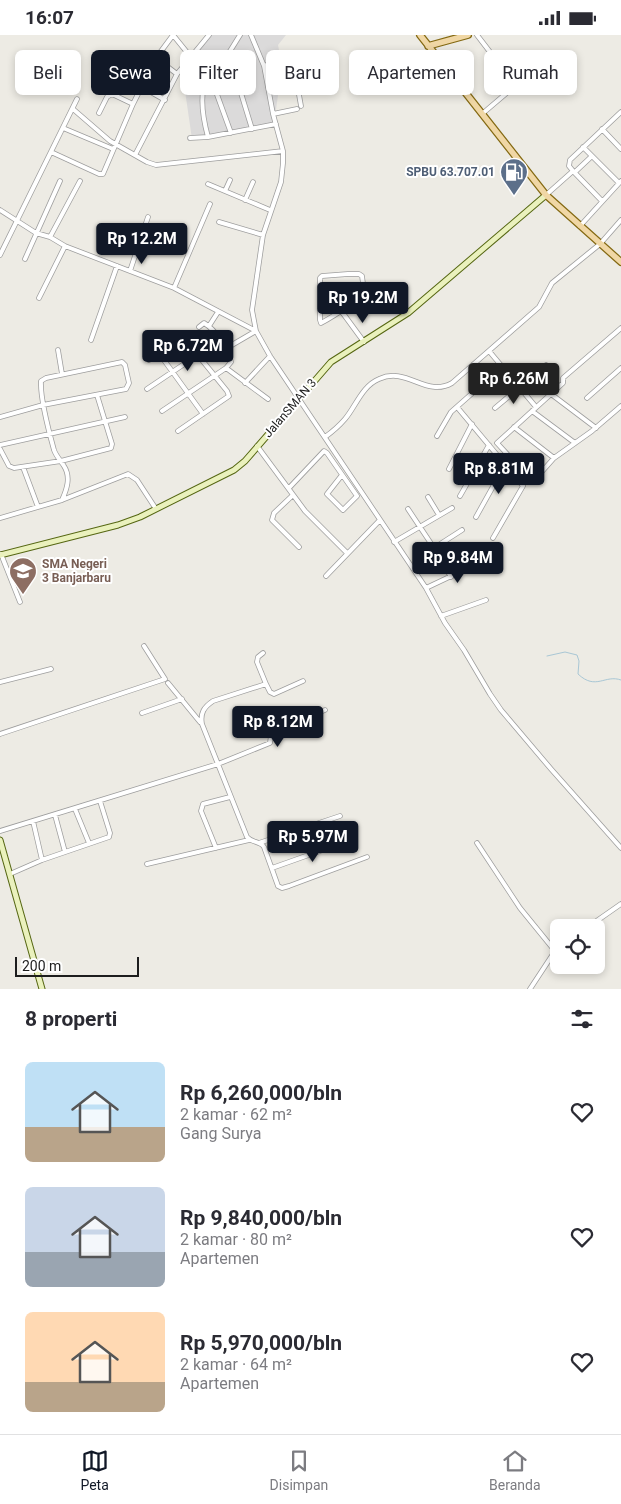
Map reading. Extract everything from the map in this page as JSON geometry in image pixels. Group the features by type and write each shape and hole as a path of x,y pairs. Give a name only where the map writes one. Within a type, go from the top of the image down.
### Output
{"main road":[{"path":"420,35 546,195 620,260"},
{"path":"428,46 468,35"}],"street":[{"path":"167,42 169,35"},
{"path":"162,50 173,35 185,50"},
{"path":"195,50 209,35"},
{"path":"231,50 240,35"},
{"path":"251,35 264,66 273,114 283,151 281,182 263,235 252,310 256,331 270,356 426,588 441,616 464,649 501,710 550,769 621,848"},
{"path":"477,35 500,65 497,71 509,91 482,114"},
{"path":"264,66 284,58 291,58 293,61 299,107 273,114"},
{"path":"170,69 177,74"},
{"path":"135,155 180,70"},
{"path":"98,113 107,97 112,94 133,104"},
{"path":"51,152 99,174 103,174 138,95"},
{"path":"156,95 165,100"},
{"path":"203,95 205,125 208,137"},
{"path":"216,95 231,133"},
{"path":"241,95 252,129"},
{"path":"0,255 2,246 17,221 77,99"},
{"path":"73,109 114,147"},
{"path":"602,201 569,166 570,160 620,114"},
{"path":"190,138 208,137 276,124"},
{"path":"63,128 135,155 156,165 283,151"},
{"path":"602,129 621,149"},
{"path":"580,226 620,182 583,147"},
{"path":"546,195 592,155"},
{"path":"225,191 230,179"},
{"path":"25,259 60,181"},
{"path":"50,237 80,181"},
{"path":"245,200 253,182"},
{"path":"208,184 270,210"},
{"name":"JalanSMAN 3","path":"0,555 118,525 140,517 234,470 332,362 408,313 546,195"},
{"path":"174,288 210,204"},
{"path":"0,210 36,233 174,288 256,331"},
{"path":"130,271 148,217"},
{"path":"324,437 345,418 364,391 380,378 394,375 401,376 432,387 448,386 457,380 539,307 552,283 600,243 621,220"},
{"path":"219,222 263,235"},
{"path":"39,298 65,246"},
{"path":"91,340 117,266"},
{"path":"348,273 361,275 363,296 350,303 342,312 324,322 320,322 320,278 322,276 348,273"},
{"path":"209,326 218,312"},
{"path":"342,312 364,342"},
{"path":"162,411 226,368 231,362 220,340 209,326 204,323 198,327"},
{"path":"460,496 490,446 497,443 564,383 563,378 621,328"},
{"path":"225,349 256,331"},
{"path":"147,389 220,340"},
{"path":"58,350 62,374"},
{"path":"489,351 536,407"},
{"path":"149,360 159,354 203,414"},
{"path":"178,431 229,396 198,354"},
{"path":"245,383 270,356"},
{"path":"0,417 44,405 128,387 129,383 123,363 97,366 41,381 44,405 55,451 67,472 68,479 62,500"},
{"path":"495,408 546,365"},
{"path":"437,436 451,412 503,366"},
{"path":"226,368 268,399"},
{"path":"587,398 621,368"},
{"path":"551,394 596,428"},
{"path":"0,449 9,466 14,468 61,461 111,448 112,444 97,395"},
{"path":"497,443 508,455 536,475 539,475 554,458 596,428 621,406"},
{"path":"457,407 523,486 493,537"},
{"path":"532,411 575,443"},
{"path":"0,445 125,417"},
{"path":"449,469 472,424"},
{"path":"514,427 554,458"},
{"path":"257,446 305,511 347,553"},
{"path":"289,488 324,451 342,475 357,496 343,510 327,494 342,475"},
{"path":"476,517 506,465"},
{"path":"23,467 38,507"},
{"path":"0,518 62,500 128,474 137,480 156,509"},
{"path":"293,495 274,513 272,520 299,547"},
{"path":"428,497 439,515"},
{"path":"394,541 452,508"},
{"path":"408,509 451,577"},
{"path":"326,576 380,520"},
{"path":"434,548 462,530"},
{"path":"0,555 20,602"},
{"path":"426,588 482,561"},
{"path":"441,616 486,600"},
{"path":"0,734 165,679 144,646"},
{"path":"263,653 258,657 257,662 270,692 274,694 304,681"},
{"path":"0,682 52,669"},
{"path":"168,683 202,724 249,840"},
{"path":"202,724 202,712 208,704 266,684"},
{"path":"142,713 182,699"},
{"path":"0,831 218,764 270,743 271,735 274,731 325,710"},
{"path":"216,848 201,808 203,805 230,797"},
{"path":"10,875 42,860 107,838 110,835 100,801"},
{"path":"75,809 90,843"},
{"path":"55,815 65,852"},
{"path":"259,843 340,816"},
{"path":"33,821 42,860"},
{"path":"0,840 42,989"},
{"path":"147,864 249,840 259,843 264,847 278,886 282,888 367,857"},
{"path":"272,868 348,841"},
{"path":"477,843 520,908 550,942"},
{"path":"599,919 621,904"},
{"path":"530,989 550,960"}],"shaded area":[{"path":"210,35 286,35 278,45 279,50 266,50 266,95 278,95 274,124 192,139 186,95 256,95 256,50 198,50"}],"waterway":[{"path":"547,656 565,652 577,655 579,661 578,674 590,681 621,680"}],"place":[{"name":"SPBU 63.707.01","path":"514,196"},
{"name":"SMA Negeri 3 Banjarbaru","path":"23,595"}]}
